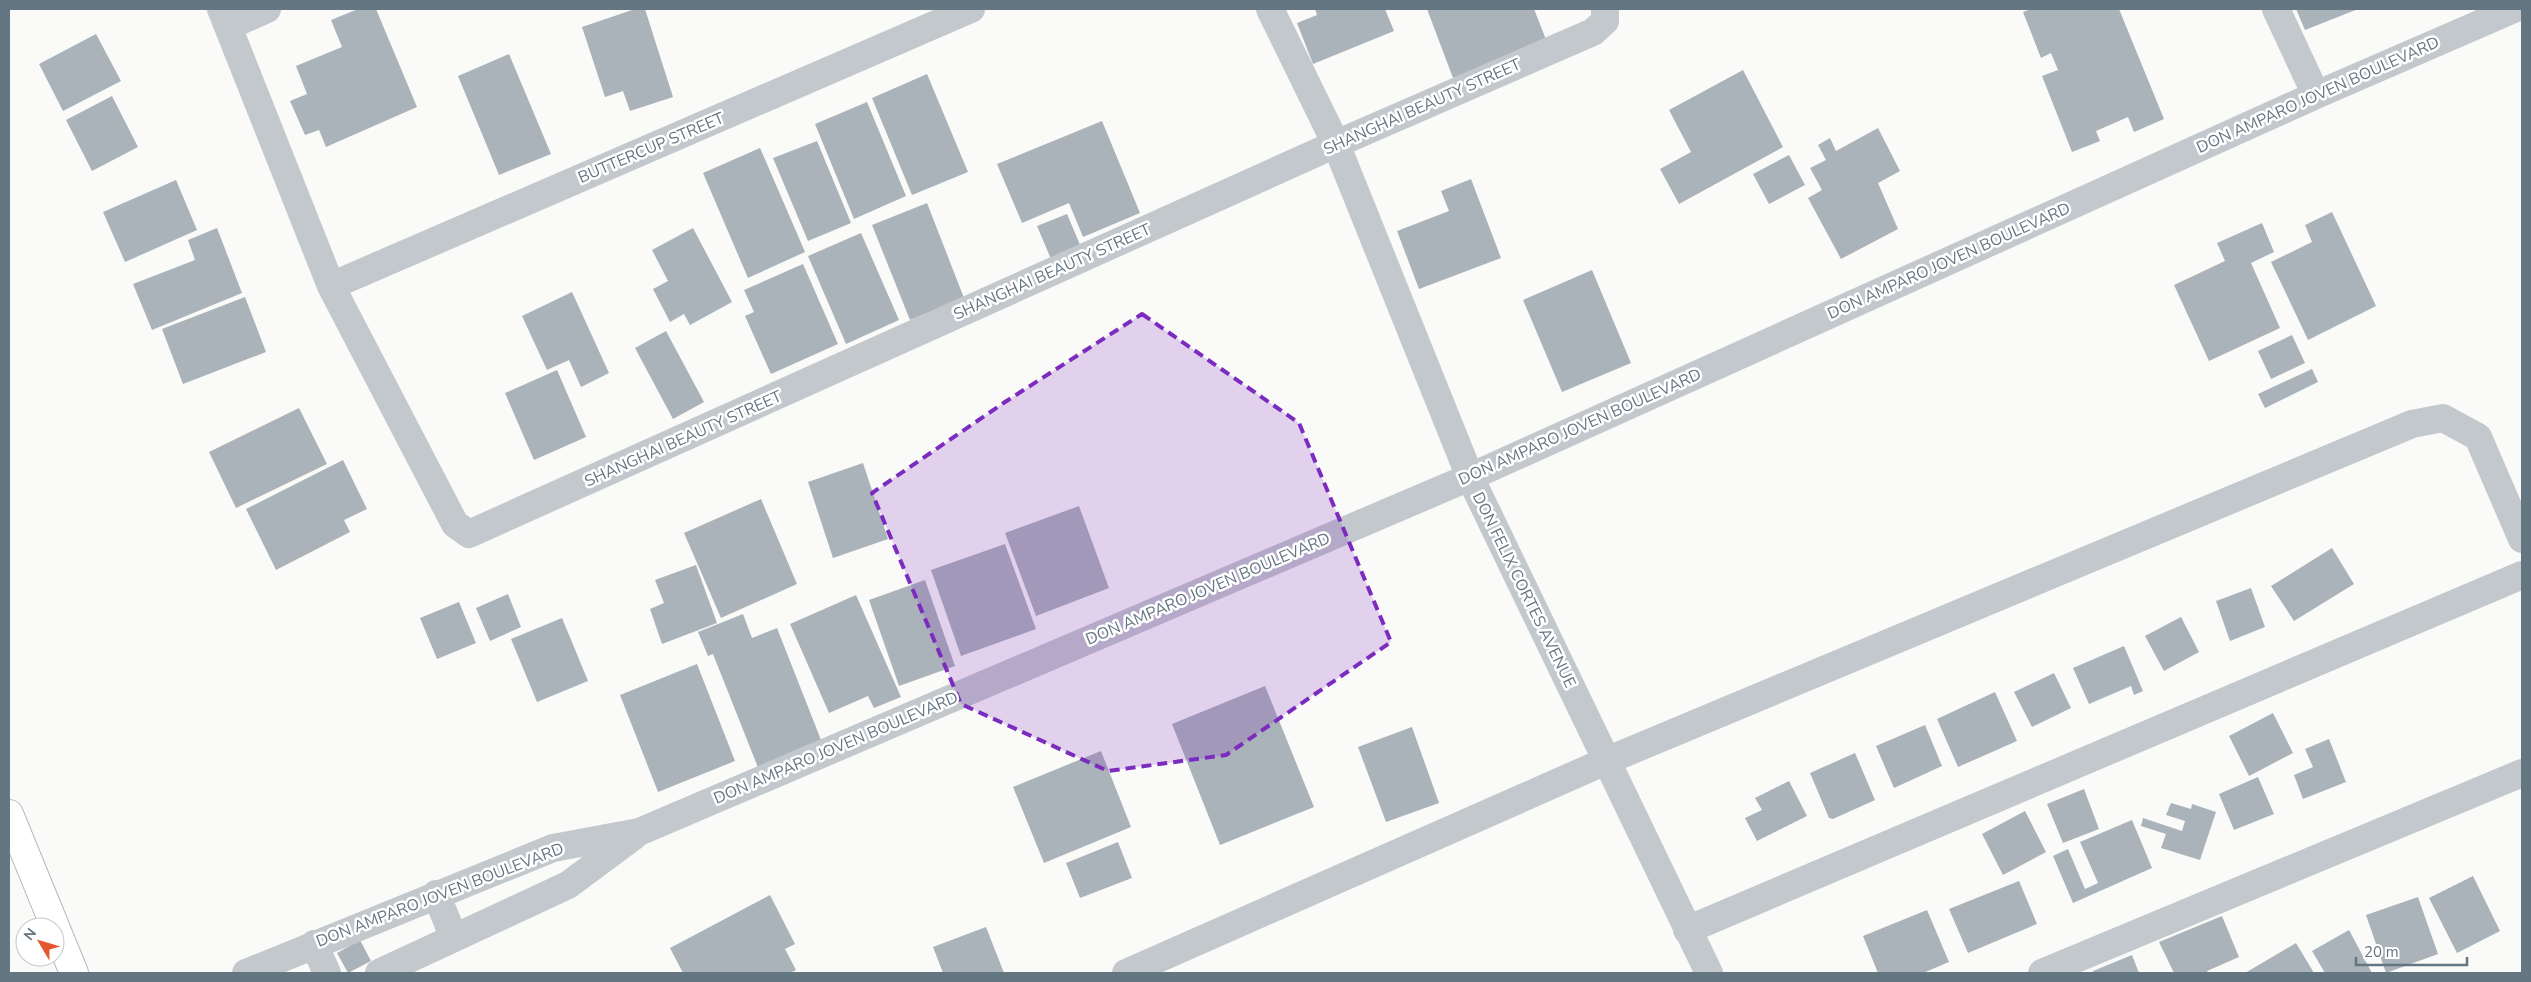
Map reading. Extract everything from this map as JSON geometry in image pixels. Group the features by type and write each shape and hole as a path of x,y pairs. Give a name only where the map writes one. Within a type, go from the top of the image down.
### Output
{"main road":[{"path":"9,814 74,973"}],"street":[{"path":"267,9 225,17 331,286"},
{"name":"BUTTERCUP STREET","path":"331,286 971,9"},
{"name":"DON FELIX CORTES AVENUE","path":"1270,9 1336,144 1470,477 1708,973"},
{"name":"SHANGHAI BEAUTY STREET","path":"331,286 455,524 469,534 487,528 1336,144 1593,32 1605,21 1605,9"},
{"path":"2276,9 2316,95"},
{"name":"DON AMPARO JOVEN BOULEVARD","path":"246,973 436,894 553,848 639,832 1470,477 2316,95 2514,9"},
{"path":"1126,973 1606,760 2412,424 2443,418 2478,437 2522,539"},
{"path":"1687,930 2522,575"},
{"path":"2042,973 2522,773"},
{"name":"DON AMPARO JOVEN BOULEVARD","path":"379,973 568,885 639,832"},
{"path":"436,894 454,938"},
{"path":"314,944 327,973"}],"highlighted area":[{"path":"1142,314 1299,423 1391,642 1226,755 1108,771 961,704 872,493 1005,402"}],"building":[{"path":"358,9 376,9 417,107 326,147 319,130 305,135 290,101 307,94 296,66 342,47 331,20"},
{"path":"635,9 645,9 673,97 630,111 623,91 605,97 582,27"},
{"path":"1315,9 1385,9 1394,31 1313,64 1297,23 1317,15"},
{"path":"1427,9 1534,9 1547,42 1453,78"},
{"path":"2031,9 2119,9 2164,119 2134,132 2128,117 2096,131 2100,141 2072,152 2042,76 2058,70 2051,53 2041,58 2023,12"},
{"path":"2296,9 2358,9 2305,30"},
{"path":"96,34 121,81 63,111 39,64"},
{"path":"509,54 551,154 499,175 458,76"},
{"path":"1743,70 1783,147 1679,204 1660,169 1691,152 1669,110"},
{"path":"927,74 968,172 912,195 872,98"},
{"path":"112,96 138,147 92,171 66,120"},
{"path":"867,102 906,196 854,219 815,124"},
{"path":"1102,121 1140,213 1083,237 1069,203 1022,223 997,164"},
{"path":"1878,128 1900,171 1878,183 1898,229 1841,259 1808,198 1822,190 1810,168 1826,160 1818,145 1830,138 1836,151"},
{"path":"817,141 851,223 808,241 773,158"},
{"path":"760,148 805,252 748,278 703,173"},
{"path":"1789,155 1805,185 1769,204 1753,174"},
{"path":"1471,179 1501,258 1419,289 1397,231 1449,211 1441,191"},
{"path":"176,180 197,230 125,262 103,212"},
{"path":"927,203 964,298 910,320 872,225"},
{"path":"2332,212 2376,306 2308,340 2271,262 2312,242 2305,225"},
{"path":"1067,214 1081,247 1051,259 1037,226"},
{"path":"2262,223 2274,252 2251,263 2280,328 2209,361 2174,285 2225,261 2217,243"},
{"path":"217,228 242,293 152,330 133,284 195,260 188,240"},
{"path":"693,228 732,302 690,325 684,314 670,322 653,289 668,281 652,250"},
{"path":"861,233 899,320 846,344 808,256"},
{"path":"803,264 838,344 771,374 745,316 754,312 744,290"},
{"path":"1592,270 1631,363 1562,392 1523,300"},
{"path":"572,292 609,373 581,387 569,360 547,370 522,316"},
{"path":"245,297 266,352 183,384 162,329"},
{"path":"666,331 704,402 673,419 635,348"},
{"path":"2292,335 2305,363 2271,379 2258,351"},
{"path":"2312,369 2318,382 2265,408 2258,394"},
{"path":"557,370 586,437 534,460 505,393"},
{"path":"299,408 327,464 236,508 209,452"},
{"path":"343,460 367,509 344,520 350,532 276,570 246,509"},
{"path":"863,463 888,539 833,558 808,482"},
{"path":"761,499 797,584 721,618 684,533"},
{"path":"1079,506 1109,588 1036,616 1005,533"},
{"path":"1005,544 1036,629 961,656 931,570"},
{"path":"2332,548 2354,584 2294,621 2271,586"},
{"path":"696,565 717,623 662,644 650,609 664,603 655,580"},
{"path":"925,580 955,666 899,686 869,600"},
{"path":"2251,588 2265,627 2230,641 2216,601"},
{"path":"508,594 521,627 490,641 476,608"},
{"path":"856,595 901,697 874,708 868,696 829,713 790,624"},
{"path":"459,602 476,643 437,659 420,618"},
{"path":"743,614 752,638 777,628 823,745 759,770 713,654 708,656 698,632"},
{"path":"2181,617 2199,652 2164,671 2145,636"},
{"path":"562,618 588,681 537,702 511,639"},
{"path":"2124,646 2143,691 2134,695 2131,686 2089,704 2073,668"},
{"path":"697,664 735,761 658,792 620,695"},
{"path":"2054,673 2071,708 2032,727 2014,692"},
{"path":"1265,686 1314,807 1220,845 1172,724"},
{"path":"1995,692 2017,741 1958,767 1937,719"},
{"path":"2273,713 2293,753 2249,776 2229,736"},
{"path":"1925,725 1942,766 1894,788 1876,746"},
{"path":"1412,727 1439,803 1386,822 1358,747"},
{"path":"2329,739 2346,782 2303,799 2294,775 2313,767 2305,749"},
{"path":"1101,751 1131,827 1044,863 1013,787"},
{"path":"1855,753 1875,800 1833,819 1829,818 1810,773"},
{"path":"2258,777 2274,814 2234,830 2219,794"},
{"path":"1789,781 1807,816 1757,841 1745,818 1762,810 1755,798"},
{"path":"2084,789 2099,829 2063,843 2047,804"},
{"path":"2171,803 2191,809 2192,804 2216,812 2200,860 2161,848 2166,834 2141,826 2143,818 2182,831 2185,821 2166,815"},
{"path":"2025,811 2046,852 2003,875 1982,834"},
{"path":"2132,820 2152,868 2073,903 2053,856 2068,849 2085,889 2098,883 2080,842"},
{"path":"1118,842 1132,878 1080,898 1066,863"},
{"path":"2473,876 2500,931 2457,953 2429,898"},
{"path":"2019,881 2037,924 1968,953 1949,909"},
{"path":"770,895 795,944 785,949 796,970 790,973 683,973 670,948"},
{"path":"2418,897 2438,954 2386,973 2366,915"},
{"path":"1927,910 1949,962 1923,973 1878,973 1863,936"},
{"path":"2222,916 2239,957 2207,971 2208,973 2174,973 2159,942"},
{"path":"986,927 1004,973 943,973 933,947"},
{"path":"2349,930 2372,973 2325,973 2312,951"},
{"path":"360,940 371,961 348,973 337,953"},
{"path":"2296,943 2314,973 2245,973"},
{"path":"2132,955 2139,973 2093,973 2093,971"}]}
